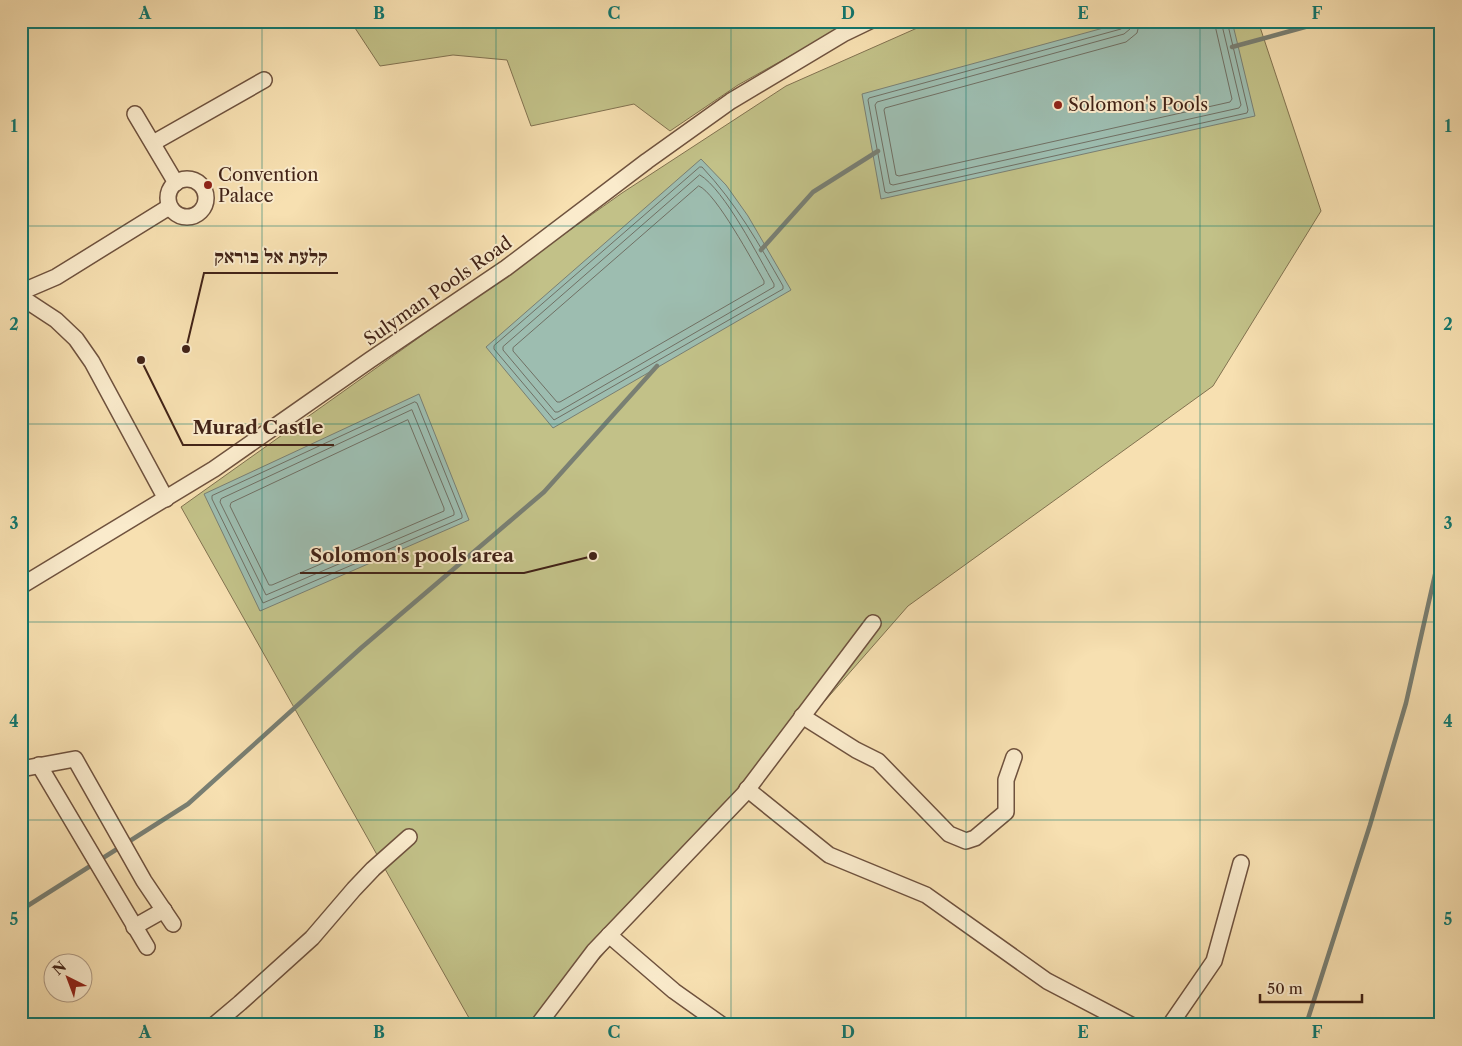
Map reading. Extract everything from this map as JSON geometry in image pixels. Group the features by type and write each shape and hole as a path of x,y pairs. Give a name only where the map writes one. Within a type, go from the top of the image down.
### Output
{"street":[{"name":"Sulyman Pools Road","path":"21,586 214,469 506,268 647,161 731,101 843,34 870,21"},
{"path":"153,143 264,80"},
{"path":"136,114 176,183"},
{"path":"188,179 198,183 205,193 204,204 197,213 191,216 178,215 169,207 168,193 176,183 188,179"},
{"path":"21,292 56,277 169,207"},
{"path":"21,297 56,320 76,339 92,362 166,499"},
{"path":"538,1025 594,951 747,790 873,623"},
{"path":"802,716 856,750 878,761 949,834 966,841 975,838 1006,812 1006,780 1014,757"},
{"path":"21,769 75,759 144,881 173,924"},
{"path":"39,765 147,947"},
{"path":"747,790 829,854 926,895 1047,981 1131,1025"},
{"path":"214,1025 240,1004 312,938 360,882 409,837"},
{"path":"1170,1025 1214,961 1241,863"},
{"path":"134,927 164,910"},
{"path":"609,935 674,991 722,1025"}],"shaded area":[{"path":"372,21 853,21 738,85 670,131 634,104 531,126 507,60 453,55 380,66 355,28"},
{"path":"933,21 1258,21 1321,211 1213,386 908,606 541,1025 473,1025 181,507 622,193 786,86"}],"water":[{"name":"Solomon's Pools","path":"1129,21 1232,21 1255,116 881,199 862,94"},
{"path":"701,159 726,185 748,216 791,290 553,428 486,347"},
{"path":"419,394 469,520 260,611 204,494"}],"waterway":[{"path":"1232,47 1327,21"},
{"path":"761,250 813,192 878,151"},
{"path":"21,910 188,804 361,648 544,492 657,366"},
{"path":"1306,1025 1370,825 1406,703 1441,548"}],"place":[{"name":"Solomon's Pools","path":"1058,105"},
{"name":"Convention Palace","path":"208,185"},
{"name":"קלעת אל בוראק","path":"186,349"},
{"name":"Murad Castle","path":"141,360"},
{"name":"Solomon's pools area","path":"593,556"}]}
